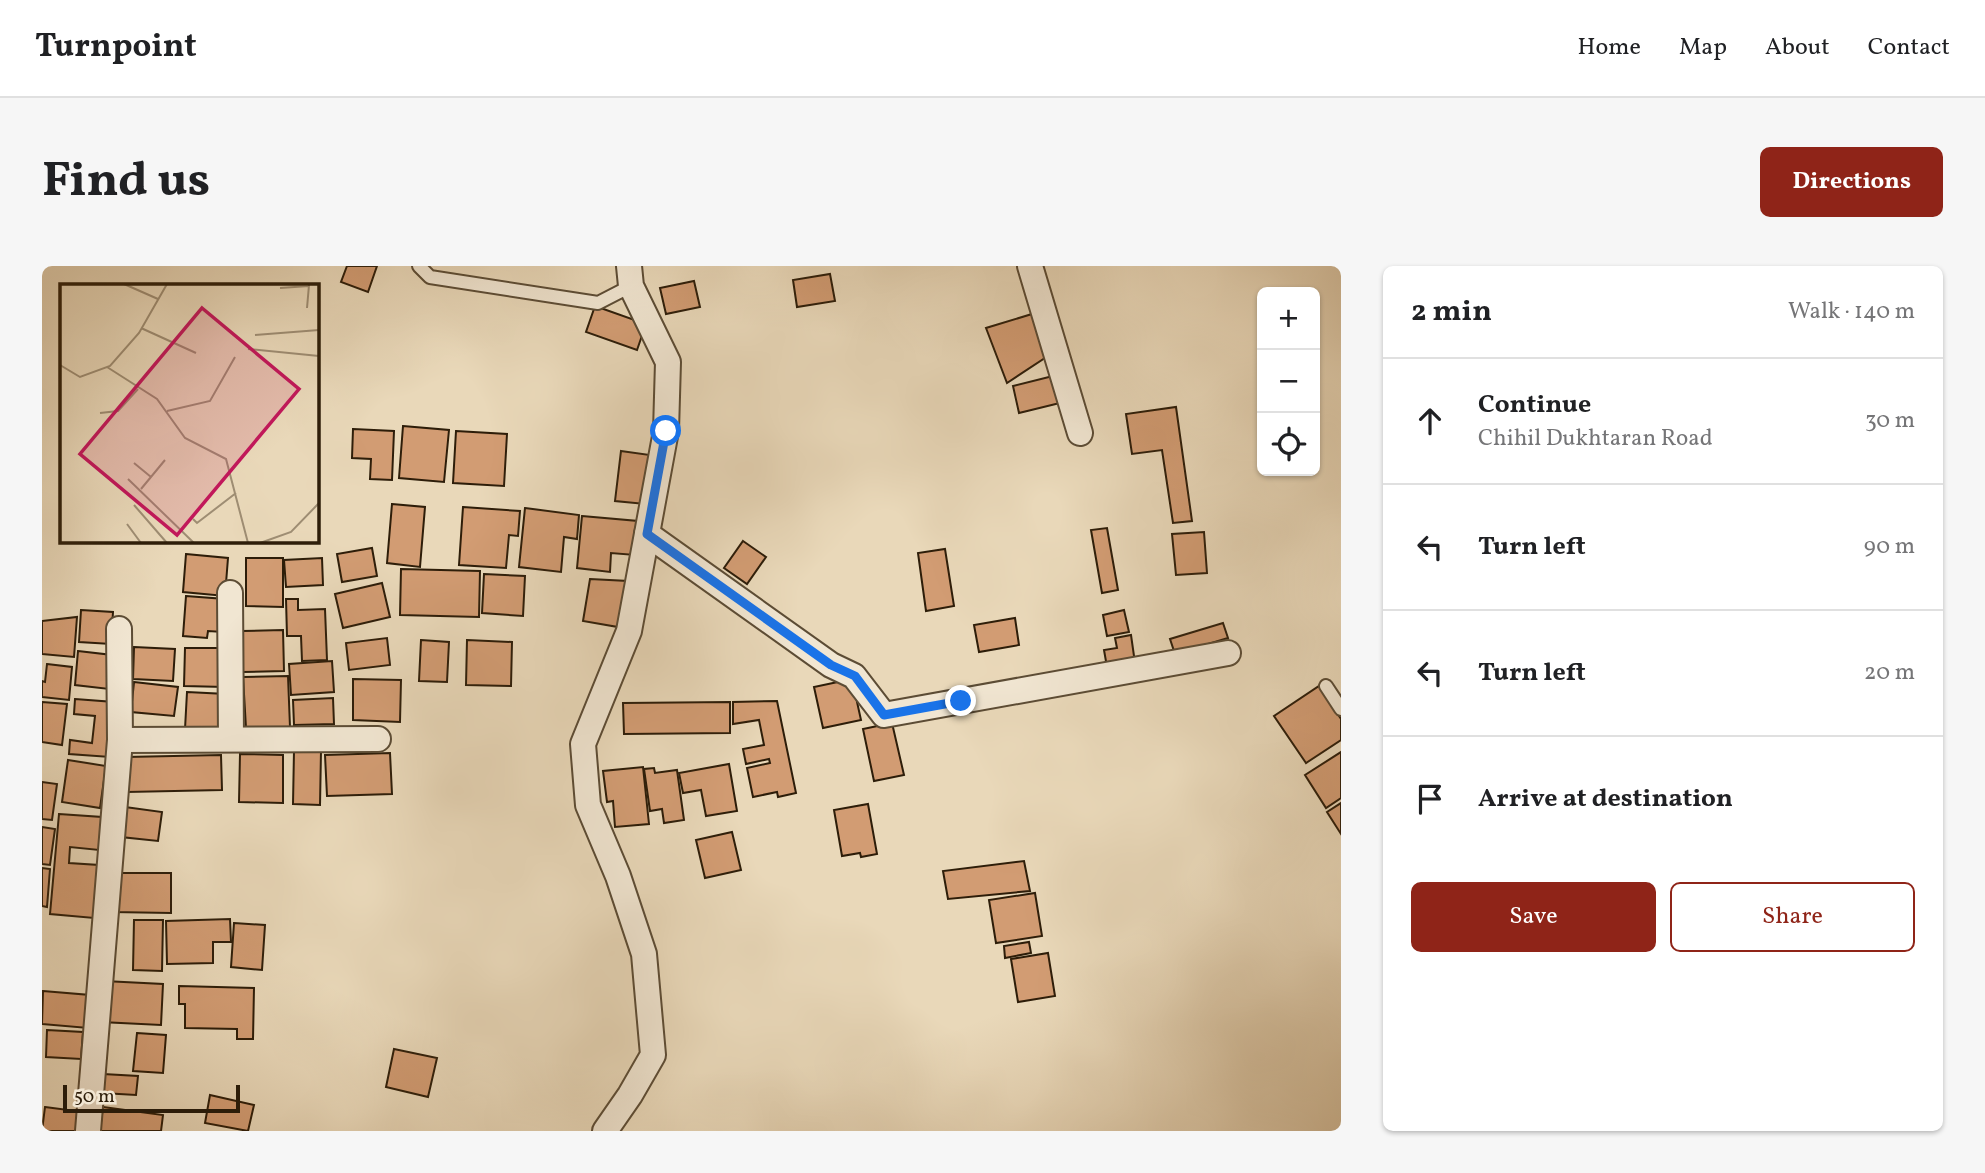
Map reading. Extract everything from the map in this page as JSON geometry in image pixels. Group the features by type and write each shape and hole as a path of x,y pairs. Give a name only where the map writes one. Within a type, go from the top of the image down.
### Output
{"street":[{"path":"1030,266 1080,433"},
{"path":"605,1131 653,1055 644,954 618,876 588,806 583,744 629,631 666,431 668,362 630,276"},
{"path":"647,534 831,665 855,676 884,715 1228,653"},
{"path":"230,593 231,739"},
{"path":"88,1131 120,740 120,629"},
{"path":"120,740 378,739"}],"lane":[{"path":"419,266 430,277 598,303 630,276"},
{"path":"1326,686 1341,709"}],"building":[{"path":"347,266 377,266 368,292 341,282"},
{"path":"830,274 835,301 797,307 793,280"},
{"path":"694,281 700,307 666,314 660,288"},
{"path":"595,306 646,324 637,350 586,332"},
{"path":"1032,314 1054,352 1007,383 986,328"},
{"path":"1061,374 1068,401 1019,413 1013,386"},
{"path":"1176,407 1192,521 1173,523 1162,450 1132,454 1126,414"},
{"path":"403,426 449,430 444,482 399,478"},
{"path":"353,429 394,431 392,480 370,479 371,459 352,458"},
{"path":"456,431 507,434 504,486 453,483"},
{"path":"621,451 650,455 645,504 615,501"},
{"path":"392,504 425,507 420,567 387,563"},
{"path":"463,507 520,511 518,536 509,535 506,568 459,565"},
{"path":"525,508 579,515 577,539 564,537 561,572 519,567"},
{"path":"582,516 638,521 635,555 611,553 610,572 577,568"},
{"path":"1107,528 1118,590 1102,593 1091,530"},
{"path":"1204,532 1207,573 1176,575 1172,534"},
{"path":"743,541 766,557 747,584 724,568"},
{"path":"372,548 377,576 342,582 337,554"},
{"path":"945,549 954,606 926,611 918,553"},
{"path":"186,554 228,558 225,596 183,592"},
{"path":"246,558 283,558 283,607 246,606"},
{"path":"322,558 323,585 286,587 284,560"},
{"path":"401,569 480,571 479,617 400,615"},
{"path":"484,574 525,576 523,616 482,613"},
{"path":"590,579 628,581 618,627 583,621"},
{"path":"382,583 390,617 343,628 335,594"},
{"path":"186,596 225,599 223,632 208,631 207,638 183,636"},
{"path":"286,599 298,599 298,610 325,609 327,660 302,661 301,636 287,636"},
{"path":"81,610 113,612 111,644 79,642"},
{"path":"1124,610 1129,632 1107,636 1103,615"},
{"path":"77,617 74,657 42,654 42,621"},
{"path":"1015,618 1019,645 979,652 974,625"},
{"path":"1223,623 1228,638 1175,654 1170,639"},
{"path":"283,630 284,671 243,672 242,631"},
{"path":"1131,635 1135,663 1107,667 1104,650 1117,648 1115,638"},
{"path":"387,638 390,665 349,670 346,643"},
{"path":"421,640 449,642 447,682 419,681"},
{"path":"467,640 512,642 511,686 466,685"},
{"path":"134,647 175,649 173,681 133,679"},
{"path":"185,648 226,648 225,687 184,686"},
{"path":"78,651 112,655 109,689 75,685"},
{"path":"332,661 334,692 291,695 289,664"},
{"path":"47,664 72,667 69,700 42,697 42,681 45,682"},
{"path":"288,676 290,727 246,728 243,677"},
{"path":"353,679 401,680 400,722 353,720"},
{"path":"852,679 861,720 823,728 814,687"},
{"path":"134,682 178,687 174,716 131,712"},
{"path":"1319,686 1341,719 1341,740 1306,763 1274,716"},
{"path":"187,692 226,694 224,731 185,729"},
{"path":"333,698 334,724 294,725 293,700"},
{"path":"75,699 114,702 110,757 69,754 70,740 92,743 95,716 74,714"},
{"path":"777,701 796,793 778,797 777,792 753,797 747,768 770,763 769,759 746,764 743,749 764,745 759,720 733,724 733,702"},
{"path":"42,702 67,704 62,745 42,742"},
{"path":"730,702 730,733 624,734 623,703"},
{"path":"892,723 904,775 874,781 863,729"},
{"path":"294,751 321,751 320,805 293,804"},
{"path":"1341,752 1341,798 1326,808 1305,775"},
{"path":"390,753 392,794 327,796 325,755"},
{"path":"240,754 283,755 283,803 239,802"},
{"path":"221,755 222,790 127,792 126,757"},
{"path":"68,760 106,766 100,808 62,802"},
{"path":"729,764 737,811 706,816 701,790 683,793 679,773"},
{"path":"643,767 649,824 615,827 613,801 607,802 603,771"},
{"path":"654,768 655,773 677,770 684,820 664,823 662,809 650,811 644,769"},
{"path":"42,782 57,784 52,820 42,819"},
{"path":"1341,803 1341,834 1327,812"},
{"path":"868,804 877,854 842,856 834,810"},
{"path":"125,807 162,812 158,841 121,837"},
{"path":"59,814 102,817 99,850 70,847 69,863 99,865 94,918 50,914"},
{"path":"42,827 55,829 50,865 42,864"},
{"path":"732,832 741,870 705,878 696,840"},
{"path":"1024,861 1030,891 948,899 943,871"},
{"path":"42,868 50,869 47,907 42,906"},
{"path":"112,873 171,873 171,913 112,912"},
{"path":"1035,893 1042,936 996,943 989,900"},
{"path":"230,919 231,942 213,942 213,963 167,964 166,921"},
{"path":"134,920 163,920 162,971 133,970"},
{"path":"234,923 265,925 262,970 231,967"},
{"path":"1029,942 1031,953 1005,958 1004,946"},
{"path":"1048,953 1055,996 1018,1002 1011,959"},
{"path":"104,981 163,984 161,1025 101,1022"},
{"path":"179,986 254,988 253,1039 237,1039 237,1029 185,1028 185,1004 179,1004"},
{"path":"43,991 90,995 88,1028 42,1024"},
{"path":"47,1030 83,1032 81,1059 46,1057"},
{"path":"137,1033 166,1035 163,1073 133,1071"},
{"path":"394,1049 437,1058 428,1097 386,1087"},
{"path":"103,1074 138,1076 136,1095 102,1093"},
{"path":"210,1095 254,1105 248,1131 205,1123"},
{"path":"45,1107 84,1112 82,1131 42,1131"},
{"path":"103,1107 163,1115 161,1131 100,1131"}],"route":[{"path":"666,431 647,534 831,665 855,676 884,715 961,701"}]}
